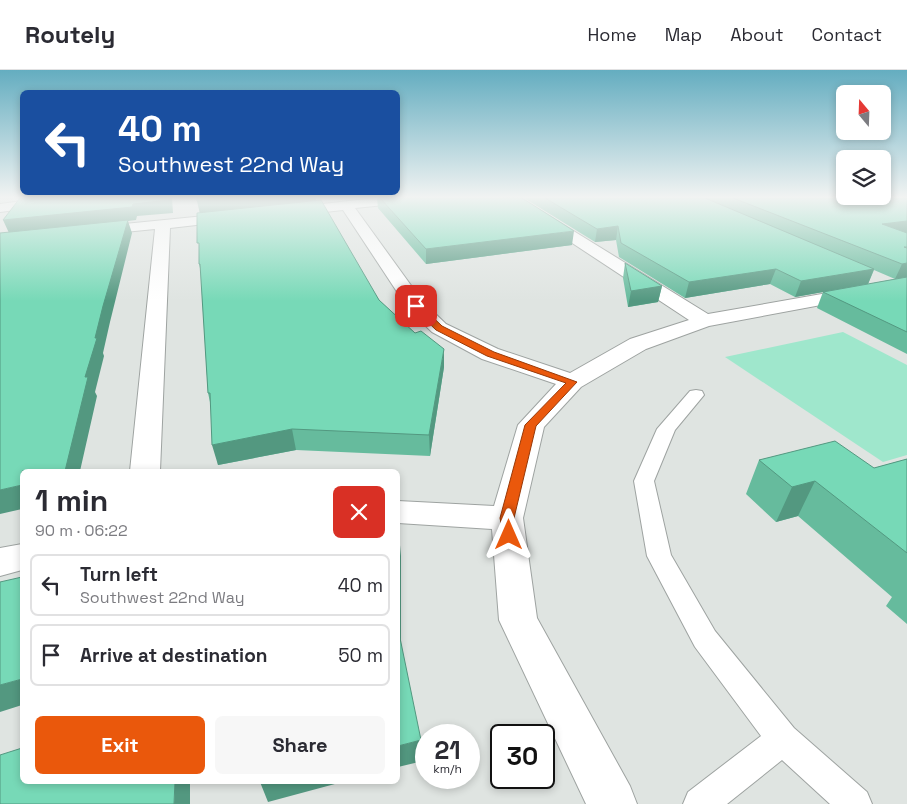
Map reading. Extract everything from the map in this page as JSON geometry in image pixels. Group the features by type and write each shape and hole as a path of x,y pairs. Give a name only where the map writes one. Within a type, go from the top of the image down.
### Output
{"street":[{"path":"76,233 84,232"},
{"path":"145,469 162,232"},
{"path":"365,232 416,306 439,328 490,354 572,382"},
{"path":"564,232 705,321"},
{"path":"868,276 901,285"},
{"path":"612,804 518,620 507,518 531,425 572,382 638,344 705,321 901,285"},
{"path":"400,512 507,518"},
{"path":"0,562 20,557"}],"lane":[{"path":"696,395 666,429 644,482 659,556 705,639 783,739 855,804"},
{"path":"700,804 783,739"}],"green space":[{"path":"843,332 907,365 907,455 883,462 725,357"}],"building":[{"path":"124,232 85,377 88,377 65,469 20,469 20,485 0,490 0,233"},
{"path":"197,232 340,232 379,300 415,333 421,331 444,349 429,435 292,429 212,445 199,243 197,243"},
{"path":"411,232 564,232 426,249"},
{"path":"619,232 787,232 874,269 801,281 776,269 689,282 621,243"},
{"path":"821,232 905,232 907,233 907,247 904,247 907,248 907,263 902,264"},
{"path":"625,263 662,286 631,291"},
{"path":"907,277 907,332 823,292"},
{"path":"835,441 874,468 907,459 907,553 815,481 792,487 759,460"},
{"path":"20,577 20,680 0,685 0,582"},
{"path":"400,638 418,724 415,724 415,742 400,745"},
{"path":"20,749 20,784 175,784 174,804 0,804 0,755"}],"route":[{"path":"416,306 439,328 490,354 572,382 531,425 507,518 509,535"}]}
